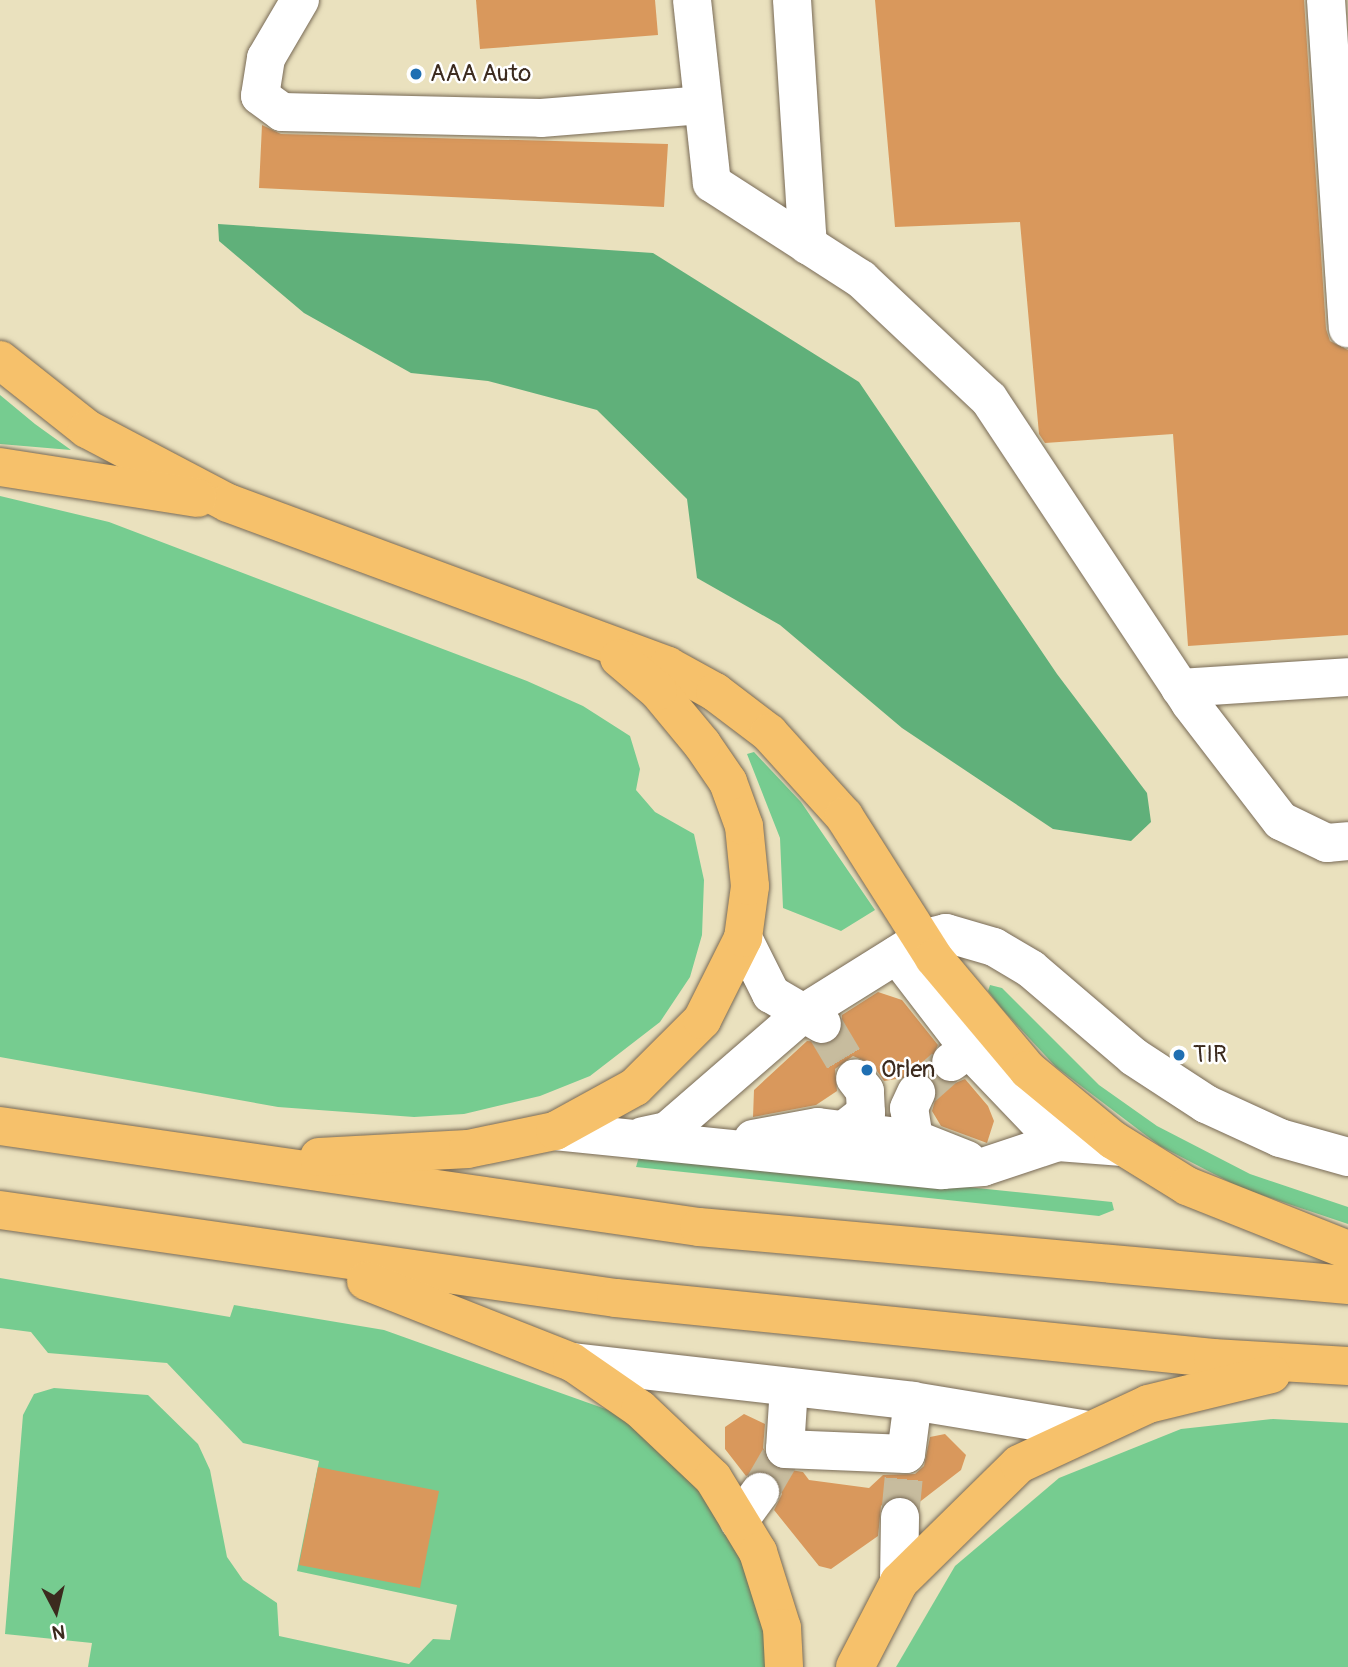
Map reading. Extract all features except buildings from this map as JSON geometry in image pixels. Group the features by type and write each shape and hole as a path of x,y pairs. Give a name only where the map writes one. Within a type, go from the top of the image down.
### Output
{"highway":[{"path":"0,360 86,429 228,503 684,673 756,722 844,816 909,947 1028,1070 1123,1147 1187,1186 1348,1250"},
{"path":"0,467 228,503"},
{"path":"202,1157 393,1157 555,1131 591,1116 664,1064 702,1020 743,938 750,860 728,782 658,691 585,636"},
{"path":"0,1126 699,1227 1348,1285"},
{"path":"0,1210 262,1252 923,1331 1330,1365"},
{"path":"262,1252 417,1299 572,1362 640,1409 750,1507 773,1592 784,1667"},
{"path":"855,1667 899,1582 1020,1464 1083,1429 1148,1404 1330,1365"}],"lane":[{"path":"300,0 266,58 260,96 282,112 541,118 701,105"},
{"path":"692,0 701,105 712,183 861,279 989,399 1180,688 1281,821 1326,843 1348,841"},
{"path":"792,0 808,245"},
{"path":"1326,0 1348,328"},
{"path":"1180,688 1348,677"},
{"path":"643,1136 667,1131 909,947 958,934 993,947 1064,993 1114,1041 1182,1090 1258,1129 1348,1157"},
{"path":"743,938 771,994 813,1020"},
{"path":"909,947 960,1055 1058,1142"},
{"path":"844,1130 866,1112 866,1091 855,1078"},
{"path":"914,1139 909,1108 916,1093"},
{"path":"707,1144 809,1127 914,1139 970,1161 1000,1163"},
{"path":"555,1131 643,1136 942,1170 1000,1163 1058,1142 1123,1147"},
{"path":"572,1362 913,1401 1083,1429"},
{"path":"789,1387 785,1449 906,1454 913,1401"},
{"path":"899,1582 900,1517"}],"green space":[{"path":"218,224 653,253 859,382 1057,674 1147,793 1151,822 1131,841 1053,829 902,728 780,625 697,578 687,499 597,410 488,381 411,373 304,313 219,241"},
{"path":"0,395 35,424 71,450 0,444"},
{"path":"0,496 109,522 527,681 583,706 630,736 640,769 636,790 655,812 694,834 704,880 702,935 690,977 660,1022 590,1076 540,1096 464,1114 414,1117 278,1107 0,1057"},
{"path":"754,752 801,802 875,910 841,931 783,908 780,838 747,754"},
{"path":"990,985 1002,988 1099,1085 1157,1126 1250,1174 1348,1207 1348,1224 1241,1188 1160,1146 1056,1067 1002,1009 988,991"},
{"path":"648,1154 1112,1202 1114,1210 1099,1216 636,1167 639,1157"},
{"path":"0,1278 230,1317 234,1305 384,1330 628,1417 709,1500 732,1538 761,1612 769,1667 88,1667 92,1643 5,1634 23,1415 34,1394 54,1388 148,1395 198,1444 210,1470 227,1557 243,1580 277,1603 279,1636 409,1664 433,1639 450,1640 457,1605 297,1571 319,1461 243,1443 167,1363 48,1353 31,1332 0,1328"},
{"path":"1273,1419 1348,1423 1348,1667 896,1667 955,1566 1059,1478 1181,1429"}],"tunnel":[{"path":"824,1026 855,1078"},
{"path":"916,1093 951,1062"},
{"path":"760,1492 785,1449"},
{"path":"900,1517 906,1454"}],"place":[{"name":"AAA Auto","path":"416,74"},
{"name":"TIR","path":"1179,1055"},
{"name":"Orlen","path":"867,1070"}]}
